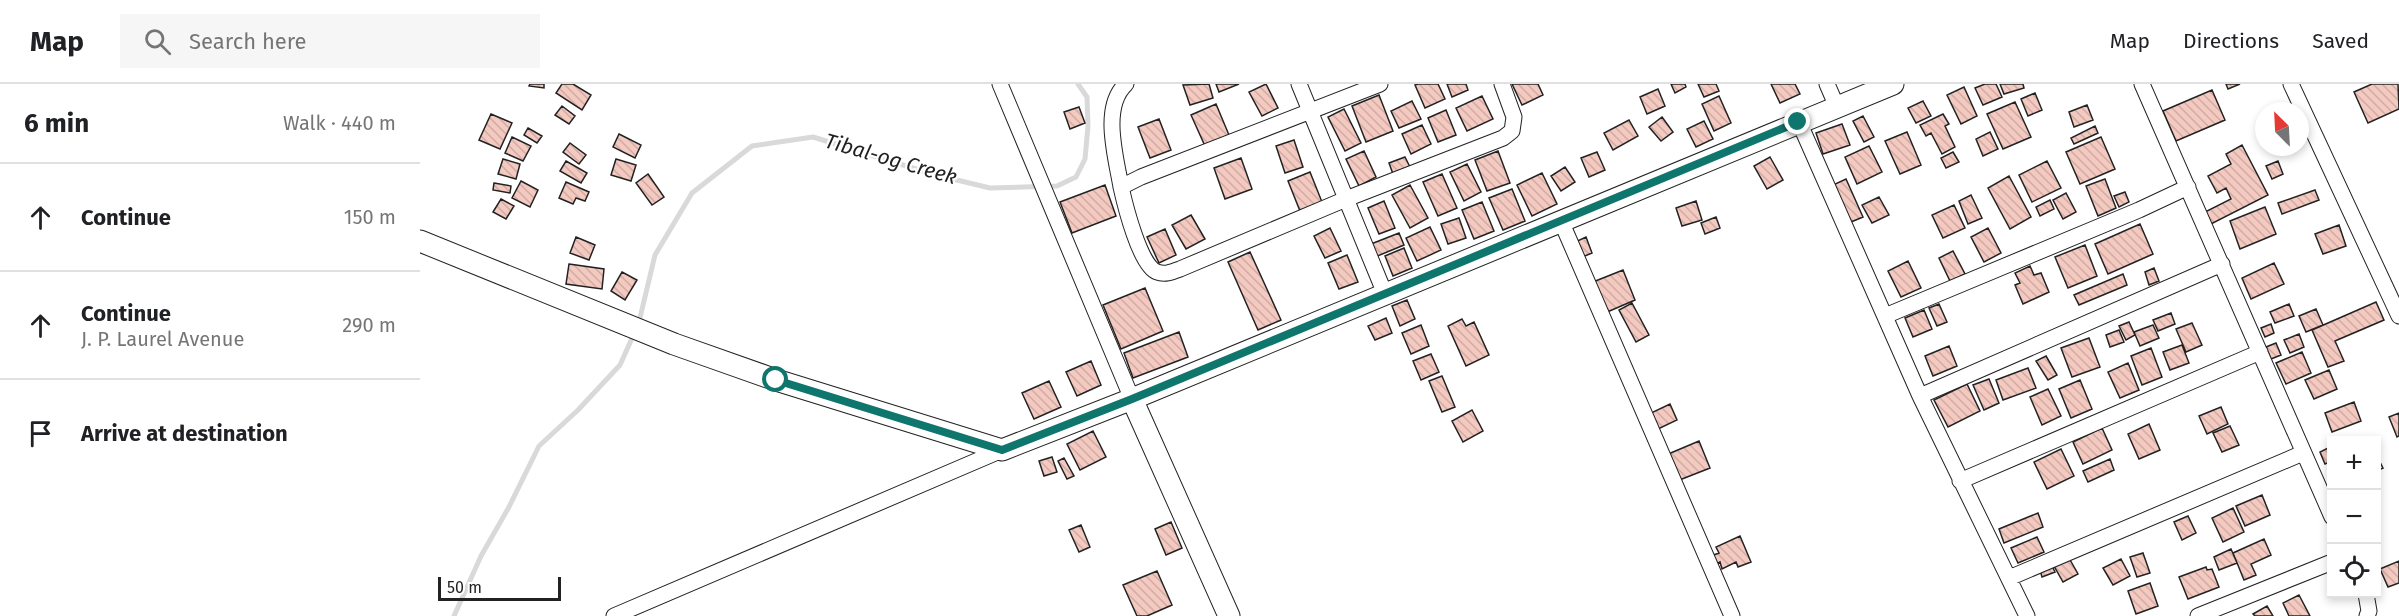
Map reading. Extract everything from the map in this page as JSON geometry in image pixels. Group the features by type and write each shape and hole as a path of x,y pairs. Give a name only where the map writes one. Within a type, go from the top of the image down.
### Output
{"street":[{"path":"1000,84 1132,399 1229,616"},
{"path":"1125,84 1113,101 1113,142 1121,187 1126,208 1146,263 1155,272 1164,274 1346,199 1503,138 1512,131 1514,117 1502,84"},
{"path":"1299,84 1385,294"},
{"path":"1121,187 1141,177 1380,84"},
{"path":"1827,84 1837,107"},
{"path":"614,616 1002,450 1132,399 1893,84"},
{"path":"2142,84 2327,508"},
{"path":"2291,84 2399,316"},
{"path":"1798,122 1920,396 2027,616"},
{"path":"1885,316 2139,210 2188,187"},
{"path":"1561,221 1732,616"},
{"path":"420,241 674,344 776,380 1002,450"},
{"path":"1920,396 2222,264"},
{"path":"1960,481 2260,352"},
{"path":"2009,578 2303,453"},
{"path":"2198,616 2327,564"},
{"path":"2367,598 2369,611 2367,616"}],"building":[{"path":"530,84 544,84 544,88 529,86"},
{"path":"562,84 573,84 591,95 582,110 556,93"},
{"path":"1209,84 1213,98 1190,105 1183,85"},
{"path":"1216,84 1239,84 1219,92"},
{"path":"1266,84 1278,108 1262,116 1249,92"},
{"path":"1438,84 1445,99 1425,108 1415,85"},
{"path":"1447,84 1466,84 1468,90 1452,97"},
{"path":"1512,84 1538,84 1543,95 1522,105"},
{"path":"1671,84 1685,84 1686,87 1675,93"},
{"path":"1698,84 1716,84 1719,91 1704,97"},
{"path":"1771,84 1795,84 1800,94 1780,103"},
{"path":"1985,84 1996,84 2002,97 1983,105 1975,88"},
{"path":"2000,84 2023,84 2024,88 2004,94"},
{"path":"2226,84 2240,84 2228,89"},
{"path":"2372,84 2398,84 2399,109 2368,123 2354,92"},
{"path":"1964,87 1977,116 1961,124 1947,95"},
{"path":"1658,89 1665,106 1647,114 1640,97"},
{"path":"2212,90 2225,120 2176,141 2163,111"},
{"path":"2035,93 2042,110 2028,116 2021,99"},
{"path":"1379,95 1393,131 1366,142 1352,106"},
{"path":"1482,96 1493,119 1467,131 1456,108"},
{"path":"1719,96 1731,123 1714,131 1702,104"},
{"path":"1412,101 1421,119 1399,128 1391,111"},
{"path":"1923,101 1931,116 1916,123 1908,108"},
{"path":"2015,102 2031,137 2003,149 1987,114"},
{"path":"1216,104 1229,135 1205,146 1191,115"},
{"path":"2087,105 2093,120 2074,127 2069,112"},
{"path":"562,106 575,116 569,124 555,115"},
{"path":"1079,107 1085,123 1070,129 1064,112"},
{"path":"1344,109 1361,143 1345,151 1328,117"},
{"path":"1446,110 1456,135 1438,142 1428,118"},
{"path":"491,114 512,123 500,149 479,140"},
{"path":"1943,114 1949,124 1945,126 1955,147 1942,154 1931,133 1926,136 1920,125"},
{"path":"1863,116 1874,137 1864,142 1853,121"},
{"path":"1662,117 1673,132 1661,141 1649,127"},
{"path":"1159,119 1171,150 1150,158 1138,127"},
{"path":"1629,120 1638,136 1613,150 1604,133"},
{"path":"1704,121 1713,139 1696,147 1687,129"},
{"path":"1842,124 1850,145 1823,154 1816,133"},
{"path":"1422,125 1431,144 1411,154 1402,134"},
{"path":"2095,126 2098,133 2074,144 2071,138"},
{"path":"528,128 542,136 537,143 524,135"},
{"path":"1907,132 1921,165 1900,174 1885,141"},
{"path":"1990,132 1998,149 1983,156 1976,139"},
{"path":"619,134 641,145 635,158 613,147"},
{"path":"512,137 531,146 523,161 505,153"},
{"path":"2101,137 2115,169 2080,184 2066,152"},
{"path":"1294,140 1303,167 1285,173 1276,146"},
{"path":"570,143 586,155 579,164 563,152"},
{"path":"2242,145 2268,195 2209,225 2203,213 2231,199 2226,188 2217,193 2208,176 2231,164 2226,154"},
{"path":"1869,146 1882,172 1857,184 1845,157"},
{"path":"1364,151 1376,177 1359,186 1346,159"},
{"path":"1498,151 1510,183 1487,191 1475,160"},
{"path":"1597,152 1605,170 1589,177 1581,158"},
{"path":"1953,152 1959,162 1946,168 1941,158"},
{"path":"1405,157 1410,167 1393,174 1389,163"},
{"path":"1770,157 1783,180 1767,189 1754,166"},
{"path":"1241,158 1252,189 1225,199 1214,168"},
{"path":"503,159 520,164 516,179 498,174"},
{"path":"616,159 636,165 631,181 611,175"},
{"path":"566,161 587,173 581,183 560,171"},
{"path":"2047,161 2061,188 2032,202 2019,175"},
{"path":"2278,161 2283,174 2272,179 2266,166"},
{"path":"1467,164 1481,192 1464,201 1450,172"},
{"path":"1565,167 1575,182 1561,191 1551,176"},
{"path":"1310,172 1322,202 1300,211 1288,181"},
{"path":"1542,173 1557,204 1532,216 1517,185"},
{"path":"648,174 664,197 652,205 636,183"},
{"path":"1442,174 1457,208 1438,216 1423,182"},
{"path":"2009,176 2031,217 2010,229 1988,188"},
{"path":"1846,179 1863,217 1851,222 1833,185"},
{"path":"2105,179 2116,208 2098,216 2086,186"},
{"path":"521,181 538,190 530,207 512,198"},
{"path":"566,182 589,192 585,201 576,198 573,204 559,198"},
{"path":"494,183 511,186 510,193 493,190"},
{"path":"1105,185 1116,216 1072,233 1060,202"},
{"path":"1410,185 1428,218 1410,228 1392,195"},
{"path":"1512,189 1525,221 1503,230 1489,198"},
{"path":"2315,190 2319,200 2282,214 2278,203"},
{"path":"2125,192 2129,202 2119,207 2114,196"},
{"path":"2066,193 2076,212 2063,219 2053,200"},
{"path":"1971,195 1982,218 1968,224 1959,201"},
{"path":"1879,197 1889,215 1872,223 1862,205"},
{"path":"501,199 514,206 506,219 493,212"},
{"path":"2050,200 2054,209 2040,216 2036,207"},
{"path":"1384,201 1395,228 1379,234 1368,208"},
{"path":"1696,201 1702,220 1682,226 1676,208"},
{"path":"1482,202 1494,231 1474,239 1462,210"},
{"path":"1954,205 1965,228 1943,238 1932,215"},
{"path":"2265,207 2276,234 2240,249 2230,221"},
{"path":"1191,215 1205,239 1186,249 1172,225"},
{"path":"1716,217 1720,228 1705,234 1701,223"},
{"path":"1459,218 1466,238 1448,244 1441,224"},
{"path":"2140,224 2153,254 2108,274 2095,244"},
{"path":"2339,225 2346,246 2323,254 2315,234"},
{"path":"1430,227 1441,250 1417,261 1406,238"},
{"path":"1330,228 1341,251 1325,258 1314,236"},
{"path":"1988,228 2001,253 1984,262 1971,237"},
{"path":"1165,229 1176,255 1159,263 1147,237"},
{"path":"1399,233 1404,245 1375,257 1371,244"},
{"path":"576,237 595,245 589,260 570,253"},
{"path":"1586,237 1592,253 1580,258 1573,243"},
{"path":"2085,245 2097,276 2068,288 2055,257"},
{"path":"1404,248 1412,268 1393,276 1385,256"},
{"path":"1953,251 1965,274 1950,281 1939,258"},
{"path":"1250,252 1281,320 1258,330 1228,262"},
{"path":"1347,255 1358,282 1339,289 1328,263"},
{"path":"1908,261 1921,288 1901,297 1888,271"},
{"path":"2274,263 2284,284 2251,299 2242,278"},
{"path":"569,264 604,269 602,289 566,284"},
{"path":"2030,266 2034,275 2041,273 2049,292 2023,304 2015,285 2020,283 2015,273"},
{"path":"2154,268 2159,281 2149,285 2145,272"},
{"path":"1623,270 1635,300 1605,313 1593,282"},
{"path":"622,272 637,280 625,300 611,291"},
{"path":"2123,274 2127,285 2079,305 2074,295"},
{"path":"1145,288 1163,331 1121,349 1103,305"},
{"path":"1407,300 1415,319 1400,326 1392,306"},
{"path":"2376,302 2384,320 2335,341 2344,361 2328,367 2312,330"},
{"path":"1632,303 1649,335 1636,342 1619,310"},
{"path":"1939,304 1947,322 1937,326 1929,308"},
{"path":"2289,304 2294,316 2275,323 2270,312"},
{"path":"2316,309 2323,325 2306,332 2299,316"},
{"path":"1924,310 1932,329 1913,337 1905,318"},
{"path":"2171,313 2175,324 2158,331 2153,320"},
{"path":"1386,318 1392,333 1375,340 1368,326"},
{"path":"1462,319 1466,326 1474,322 1489,355 1466,366 1448,326"},
{"path":"2129,322 2135,335 2126,340 2119,326"},
{"path":"2192,323 2202,345 2186,352 2176,329"},
{"path":"2271,324 2274,333 2265,337 2261,328"},
{"path":"1421,325 1429,346 1411,354 1402,333"},
{"path":"2153,325 2159,338 2140,346 2134,332"},
{"path":"2119,330 2124,342 2110,347 2106,335"},
{"path":"1179,332 1188,357 1133,378 1124,353"},
{"path":"2299,334 2304,347 2290,353 2284,340"},
{"path":"2089,338 2100,367 2072,377 2061,348"},
{"path":"2276,343 2281,355 2271,359 2266,347"},
{"path":"2182,345 2189,363 2170,370 2163,352"},
{"path":"1949,346 1957,366 1933,376 1925,356"},
{"path":"2151,348 2162,377 2142,385 2131,356"},
{"path":"2302,352 2311,373 2286,384 2276,363"},
{"path":"1431,354 1439,372 1421,380 1413,361"},
{"path":"2046,356 2057,375 2048,380 2036,361"},
{"path":"1091,361 1101,385 1077,396 1066,372"},
{"path":"2128,363 2139,390 2120,398 2108,372"},
{"path":"2028,368 2036,388 2003,400 1996,380"},
{"path":"2329,370 2337,389 2314,399 2305,380"},
{"path":"1442,376 1455,407 1442,412 1429,381"},
{"path":"1989,379 1999,403 1984,410 1973,385"},
{"path":"2080,380 2092,409 2071,418 2059,389"},
{"path":"1049,381 1061,407 1034,419 1022,393"},
{"path":"1967,384 1980,411 1948,427 1934,400"},
{"path":"2048,389 2061,416 2042,425 2030,397"},
{"path":"2354,402 2361,421 2332,432 2325,413"},
{"path":"1670,404 1677,420 1658,429 1651,413"},
{"path":"2221,407 2228,424 2207,434 2199,416"},
{"path":"1472,410 1483,431 1463,442 1452,421"},
{"path":"2399,413 2399,436 2397,437 2389,417"},
{"path":"2149,424 2160,450 2139,459 2128,434"},
{"path":"2230,426 2239,445 2222,452 2213,433"},
{"path":"2102,428 2112,450 2083,464 2073,442"},
{"path":"1093,431 1106,457 1080,470 1067,444"},
{"path":"1699,441 1710,468 1677,481 1666,455"},
{"path":"2327,448 2327,463 2325,464 2320,452"},
{"path":"2061,449 2074,476 2047,489 2034,462"},
{"path":"1052,457 1057,472 1044,476 1039,461"},
{"path":"1064,458 1074,476 1067,479 1058,461"},
{"path":"2110,459 2114,470 2088,482 2083,471"},
{"path":"2262,495 2270,515 2245,526 2236,506"},
{"path":"2233,508 2244,532 2223,542 2212,518"},
{"path":"2038,513 2043,527 2004,543 1999,529"},
{"path":"2188,516 2196,533 2182,540 2174,522"},
{"path":"1171,522 1182,548 1166,555 1155,529"},
{"path":"1081,525 1090,547 1079,552 1069,530"},
{"path":"1740,536 1751,562 1738,567 1736,562 1722,569 1720,562 1715,565 1711,556 1719,553 1716,547"},
{"path":"2037,537 2044,552 2018,563 2011,548"},
{"path":"2264,539 2271,555 2251,564 2256,575 2244,580 2233,553"},
{"path":"2231,549 2237,563 2219,570 2214,557"},
{"path":"2143,553 2150,573 2137,577 2130,557"},
{"path":"2069,558 2078,574 2063,582 2054,566"},
{"path":"2121,559 2130,576 2113,585 2103,568"},
{"path":"2399,561 2399,583 2388,587 2381,569"},
{"path":"2052,566 2055,572 2042,577 2040,570"},
{"path":"2206,567 2207,570 2212,569 2219,587 2188,599 2179,577"},
{"path":"1157,571 1172,605 1147,616 1137,616 1123,585"},
{"path":"2150,583 2158,606 2136,614 2128,591"},
{"path":"2299,595 2310,616 2289,616 2283,603"},
{"path":"2267,606 2273,616 2253,614"}],"waterway":[{"name":"Tibal-og Creek","path":"639,322 655,255 692,193 752,146 813,137 932,174 990,188 1057,186 1076,177 1085,159 1088,126 1087,97 1078,84"},
{"name":"Tibal-og Creek","path":"454,616 481,556 509,507 539,446 578,410 620,365 633,336"}],"route":[{"path":"776,380 1002,450 1132,399 1798,122"}]}
